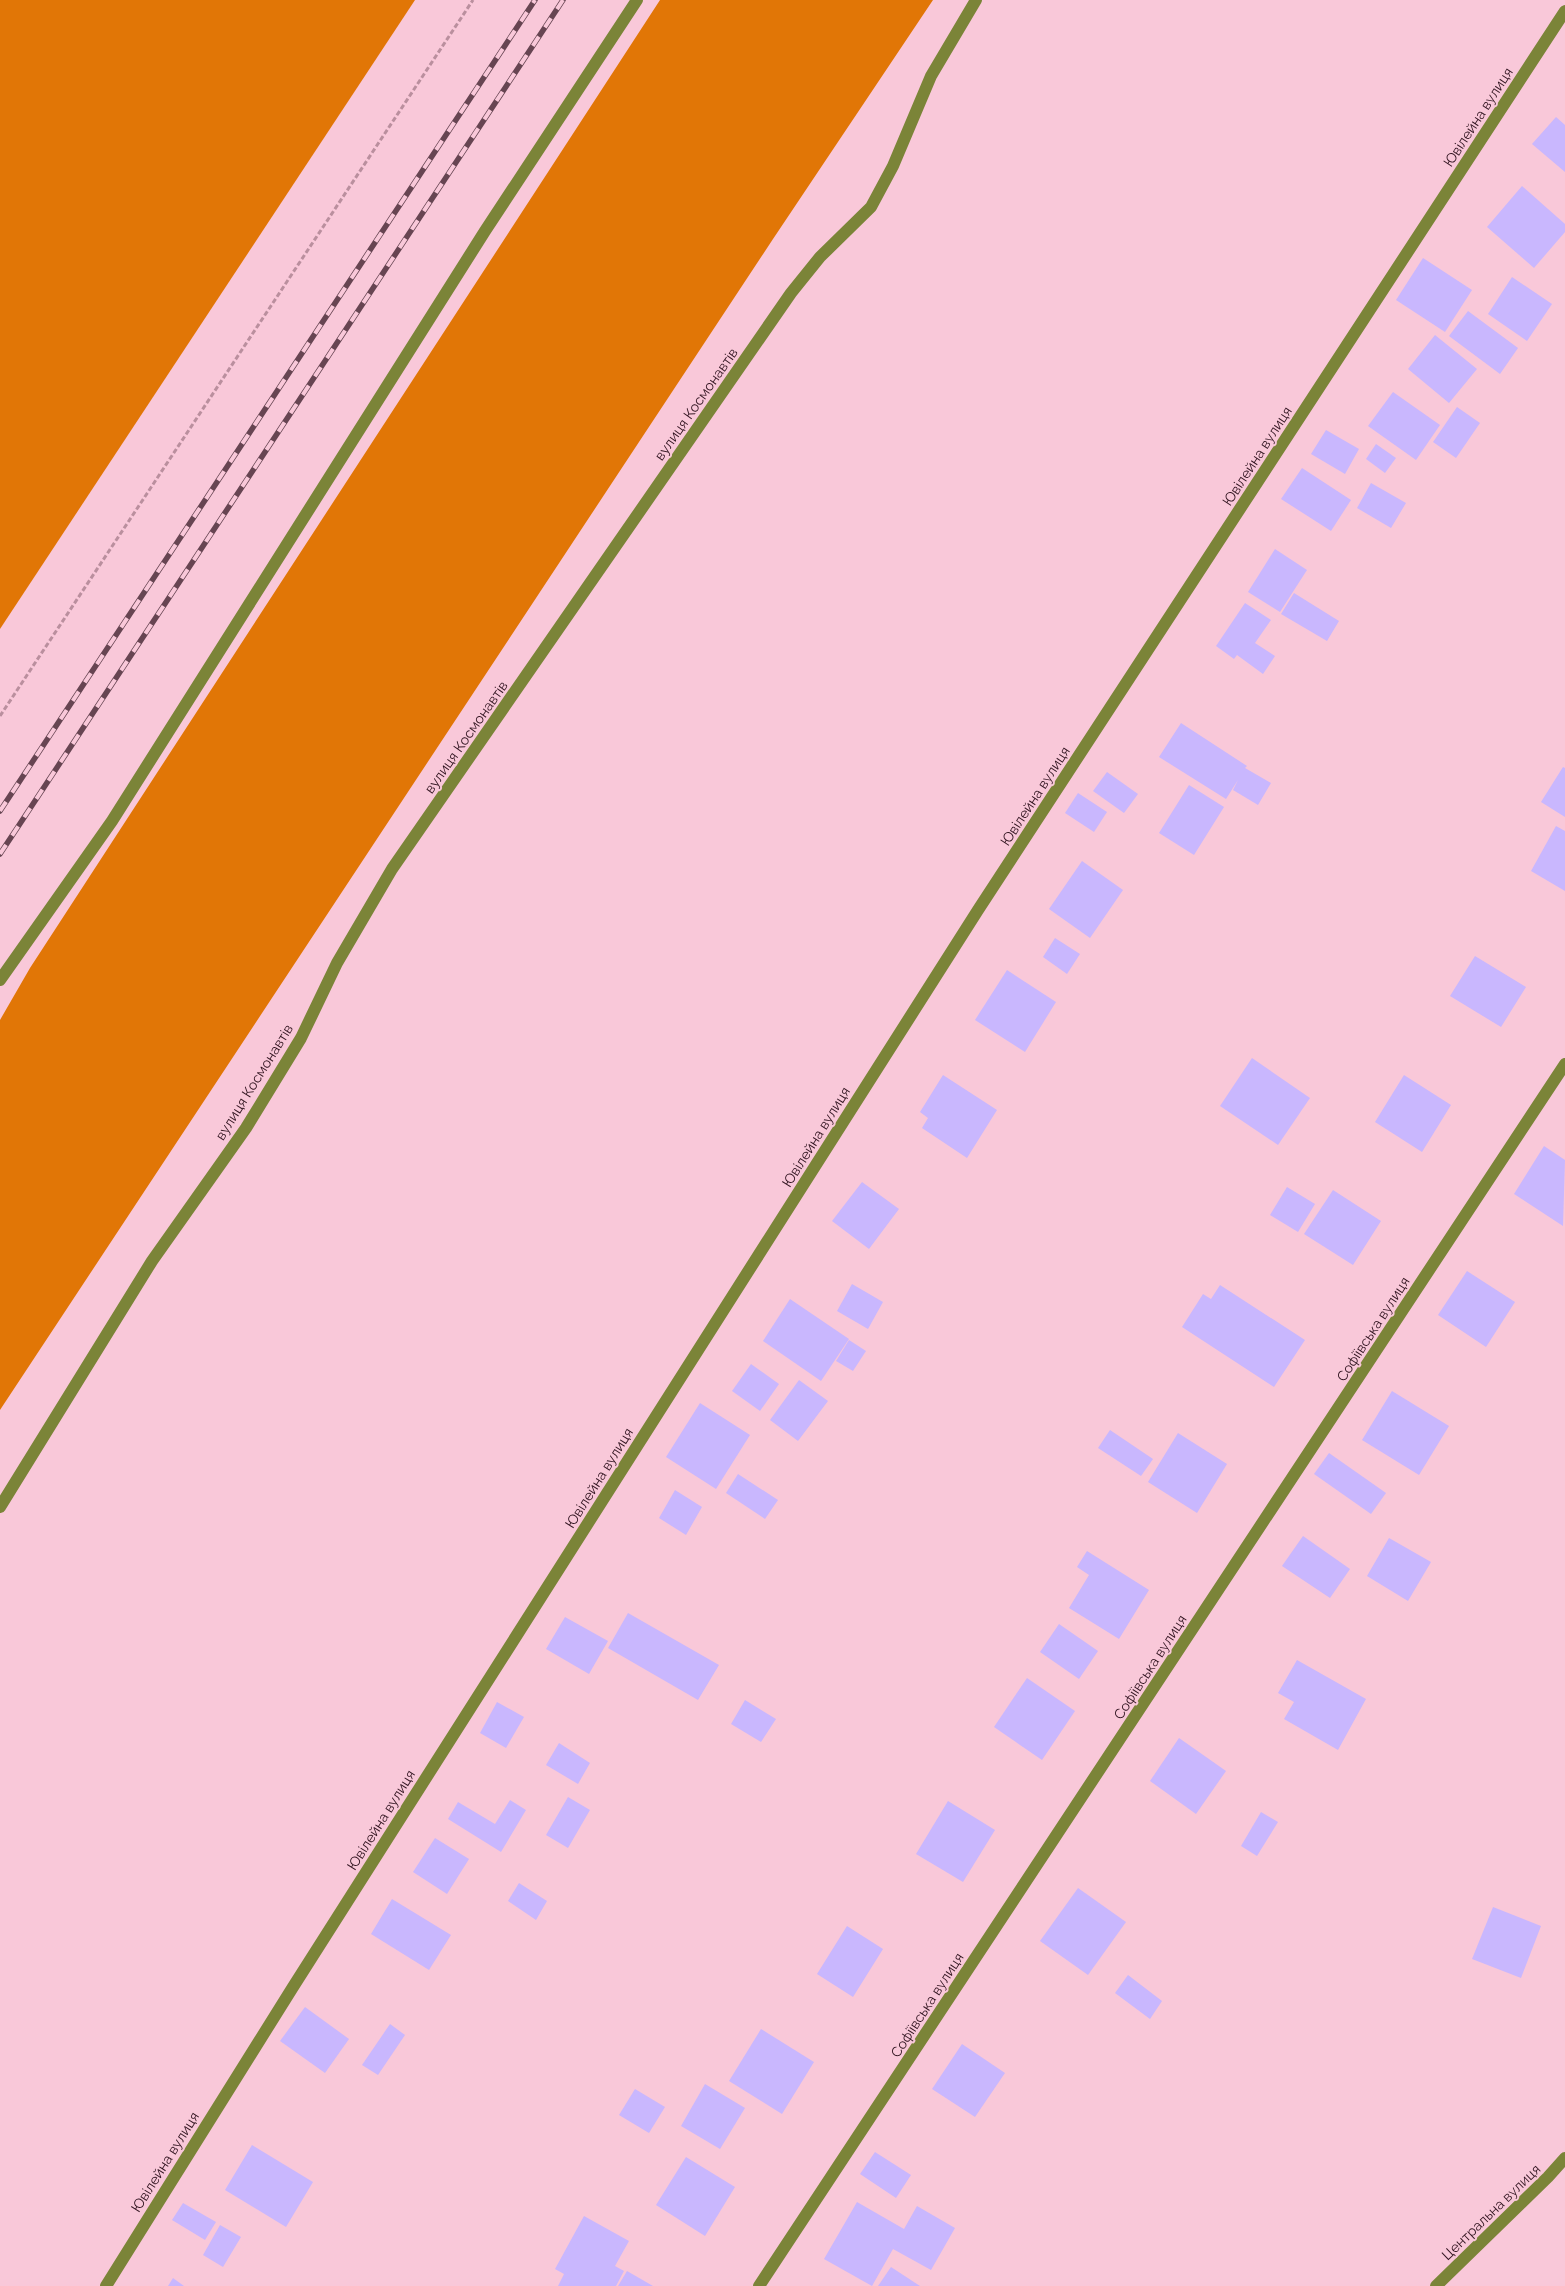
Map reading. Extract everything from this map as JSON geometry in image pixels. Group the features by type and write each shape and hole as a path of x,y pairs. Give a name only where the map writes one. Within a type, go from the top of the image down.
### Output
{"street":[{"path":"0,980 112,821 480,239 637,0"},
{"name":"вулиця Космонавтів","path":"0,1507 152,1261 256,1111 301,1038 337,963 392,869 791,293 820,256 871,207 893,166 931,76 976,0"},
{"name":"Ювілейна вулиця","path":"106,2286 303,1970 978,910 1565,11"},
{"name":"Софіївська вулиця","path":"759,2286 1565,1064"},
{"name":"Центральна вулиця","path":"1436,2286 1548,2177 1565,2158"}],"path":[{"path":"0,716 472,0"}],"shaded area":[{"path":"0,0 415,0 0,629"},
{"path":"660,0 933,0 773,239 0,1410 0,1020 30,968"}],"building":[{"path":"1556,117 1565,125 1565,172 1532,144"},
{"path":"1522,186 1565,224 1565,232 1534,268 1487,227"},
{"path":"1423,258 1472,290 1445,332 1396,300"},
{"path":"1512,277 1552,304 1527,341 1488,314"},
{"path":"1468,311 1518,348 1500,374 1449,336"},
{"path":"1435,335 1477,369 1449,403 1408,369"},
{"path":"1393,392 1440,425 1416,460 1368,426"},
{"path":"1457,407 1480,423 1456,458 1433,442"},
{"path":"1326,430 1359,449 1345,474 1311,454"},
{"path":"1376,444 1396,458 1385,473 1366,459"},
{"path":"1302,468 1351,500 1331,531 1281,499"},
{"path":"1371,483 1406,503 1391,528 1357,508"},
{"path":"1275,549 1307,570 1280,612 1248,592"},
{"path":"1294,593 1339,621 1327,641 1281,614"},
{"path":"1245,603 1271,620 1255,643 1275,656 1263,674 1237,655 1234,659 1216,646"},
{"path":"1181,723 1247,766 1245,768 1271,783 1258,805 1233,790 1238,780 1226,799 1159,757"},
{"path":"1563,767 1565,768 1565,817 1541,802"},
{"path":"1107,772 1138,794 1124,813 1093,791"},
{"path":"1189,785 1224,807 1194,855 1159,833"},
{"path":"1078,793 1107,812 1094,832 1065,813"},
{"path":"1556,826 1565,831 1565,891 1531,871"},
{"path":"1082,861 1123,890 1090,938 1049,909"},
{"path":"1055,938 1080,954 1067,974 1043,957"},
{"path":"1475,956 1526,987 1501,1027 1450,996"},
{"path":"1007,970 1056,1002 1025,1052 975,1020"},
{"path":"1252,1058 1310,1098 1278,1145 1220,1106"},
{"path":"943,1075 997,1110 967,1158 922,1128 928,1118 920,1112"},
{"path":"1404,1075 1451,1105 1422,1152 1375,1122"},
{"path":"1544,1146 1565,1160 1563,1226 1514,1194"},
{"path":"862,1182 899,1209 869,1249 832,1221"},
{"path":"1287,1187 1315,1204 1298,1232 1270,1215"},
{"path":"1333,1190 1381,1221 1353,1265 1304,1234"},
{"path":"1467,1271 1515,1302 1486,1347 1438,1315"},
{"path":"852,1284 883,1302 868,1329 837,1311"},
{"path":"1220,1285 1305,1340 1274,1387 1182,1327 1203,1294 1211,1299"},
{"path":"790,1299 849,1339 821,1381 763,1341"},
{"path":"849,1340 866,1351 853,1371 836,1361"},
{"path":"751,1364 779,1384 760,1411 732,1391"},
{"path":"799,1380 828,1401 798,1441 770,1420"},
{"path":"1392,1391 1449,1426 1419,1475 1362,1440"},
{"path":"700,1403 750,1435 716,1489 666,1457"},
{"path":"1110,1430 1153,1459 1141,1476 1098,1448"},
{"path":"1178,1433 1227,1464 1197,1513 1148,1482"},
{"path":"1329,1453 1386,1493 1371,1514 1314,1474"},
{"path":"738,1474 778,1500 765,1519 726,1493"},
{"path":"675,1490 702,1507 686,1535 659,1518"},
{"path":"1303,1536 1350,1569 1330,1598 1282,1566"},
{"path":"1389,1538 1431,1562 1408,1601 1367,1576"},
{"path":"1087,1551 1149,1590 1119,1639 1069,1608 1089,1575 1077,1567"},
{"path":"628,1613 719,1665 698,1700 608,1648"},
{"path":"565,1617 608,1641 589,1674 546,1649"},
{"path":"1059,1624 1098,1651 1079,1679 1040,1652"},
{"path":"1297,1660 1366,1699 1338,1750 1284,1719 1294,1702 1278,1693"},
{"path":"1027,1678 1075,1711 1042,1760 994,1727"},
{"path":"745,1700 776,1719 761,1742 731,1724"},
{"path":"497,1702 524,1717 506,1748 480,1733"},
{"path":"1179,1738 1226,1771 1196,1814 1150,1781"},
{"path":"559,1743 590,1763 578,1784 546,1765"},
{"path":"568,1797 590,1810 568,1848 546,1835"},
{"path":"510,1800 526,1810 501,1852 448,1819 458,1802 495,1824"},
{"path":"948,1801 995,1830 963,1882 916,1854"},
{"path":"1261,1812 1278,1822 1257,1856 1241,1846"},
{"path":"435,1838 469,1859 447,1894 413,1872"},
{"path":"519,1883 547,1901 536,1920 508,1901"},
{"path":"1078,1888 1126,1922 1088,1975 1040,1941"},
{"path":"392,1899 451,1935 429,1970 371,1934"},
{"path":"1493,1907 1541,1926 1521,1978 1472,1959"},
{"path":"847,1926 883,1949 853,1997 817,1974"},
{"path":"1128,1975 1162,2001 1150,2019 1115,1993"},
{"path":"305,2007 349,2039 325,2073 280,2041"},
{"path":"390,2024 405,2035 378,2075 362,2065"},
{"path":"761,2029 814,2062 782,2114 729,2081"},
{"path":"962,2044 1005,2073 975,2117 932,2089"},
{"path":"705,2084 745,2108 720,2149 681,2126"},
{"path":"635,2089 665,2107 649,2133 619,2115"},
{"path":"252,2145 313,2182 286,2227 225,2190"},
{"path":"875,2152 911,2175 896,2198 860,2174"},
{"path":"686,2157 735,2187 705,2236 656,2205"},
{"path":"857,2202 904,2229 917,2206 955,2228 931,2270 893,2249 872,2286 824,2259"},
{"path":"183,2203 216,2222 205,2240 172,2220"},
{"path":"584,2216 629,2241 615,2266 624,2271 616,2286 558,2286 564,2274 555,2269"},
{"path":"220,2225 241,2237 223,2267 203,2255"},
{"path":"891,2267 920,2286 878,2286"},
{"path":"627,2271 653,2286 618,2286"},
{"path":"173,2278 184,2286 168,2286"}],"railway":[{"path":"0,811 535,0"},
{"path":"0,854 563,0"}]}
